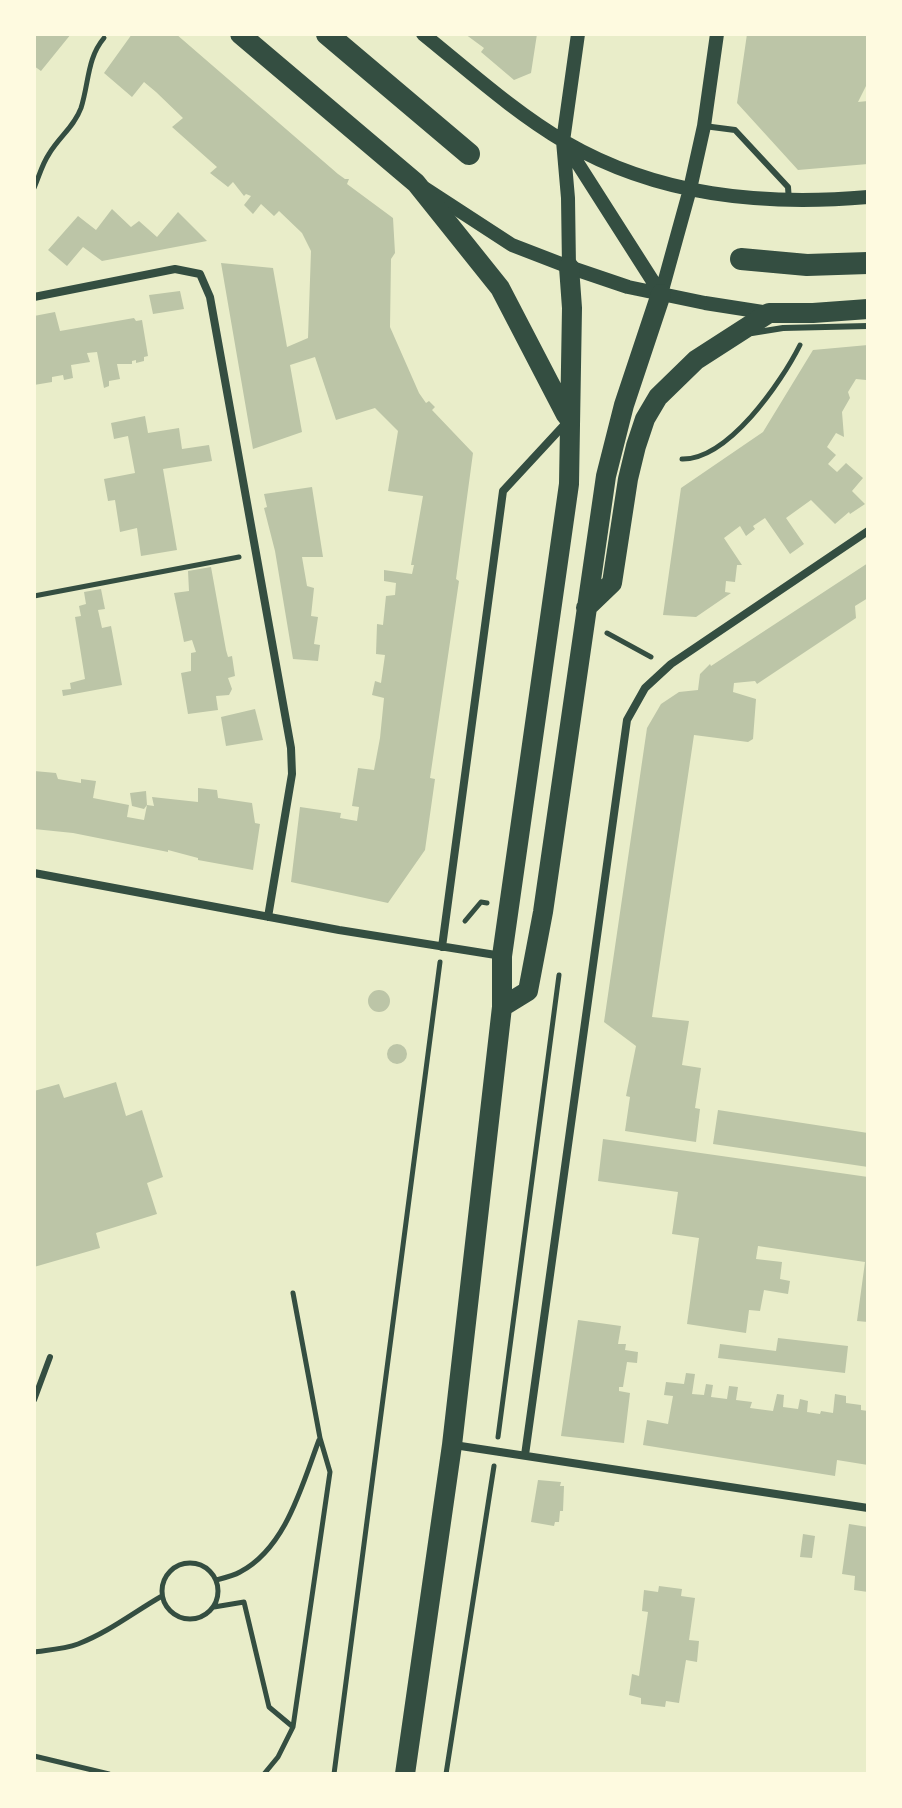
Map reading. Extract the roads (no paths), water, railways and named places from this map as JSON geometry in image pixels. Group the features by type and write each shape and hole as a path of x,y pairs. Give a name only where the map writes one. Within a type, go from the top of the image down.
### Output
{"highway":[{"path":"327,34 469,154"},
{"path":"741,259 807,265 868,263"}],"main road":[{"path":"240,34 416,183 500,288 569,421"},
{"path":"405,1774 452,1445 502,1007 502,956 569,484 572,308 569,267"},
{"path":"502,1007 528,991 543,912 606,476 648,330 670,296"},
{"path":"586,608 612,583 628,479 645,419 658,397 706,353 776,313 868,309"}],"street":[{"path":"423,34 527,117 563,141 607,164 719,195 809,202 868,197"},
{"path":"569,267 563,141 578,34"},
{"path":"670,296 704,126 717,34"},
{"path":"563,141 670,296"},
{"path":"416,183 512,245 569,267 628,287 776,313"},
{"path":"34,297 175,269 200,274 210,297 291,748 292,774 268,917"},
{"path":"442,947 503,491 569,421"},
{"path":"525,1455 627,720 645,688 671,664 868,531"},
{"path":"34,873 268,917 502,956"},
{"path":"452,1445 868,1508"}],"lane":[{"path":"704,126 735,130 788,187 789,201"},
{"path":"776,313 812,329"},
{"path":"736,335 783,328 868,326"},
{"path":"34,1400 50,1357"}]}
